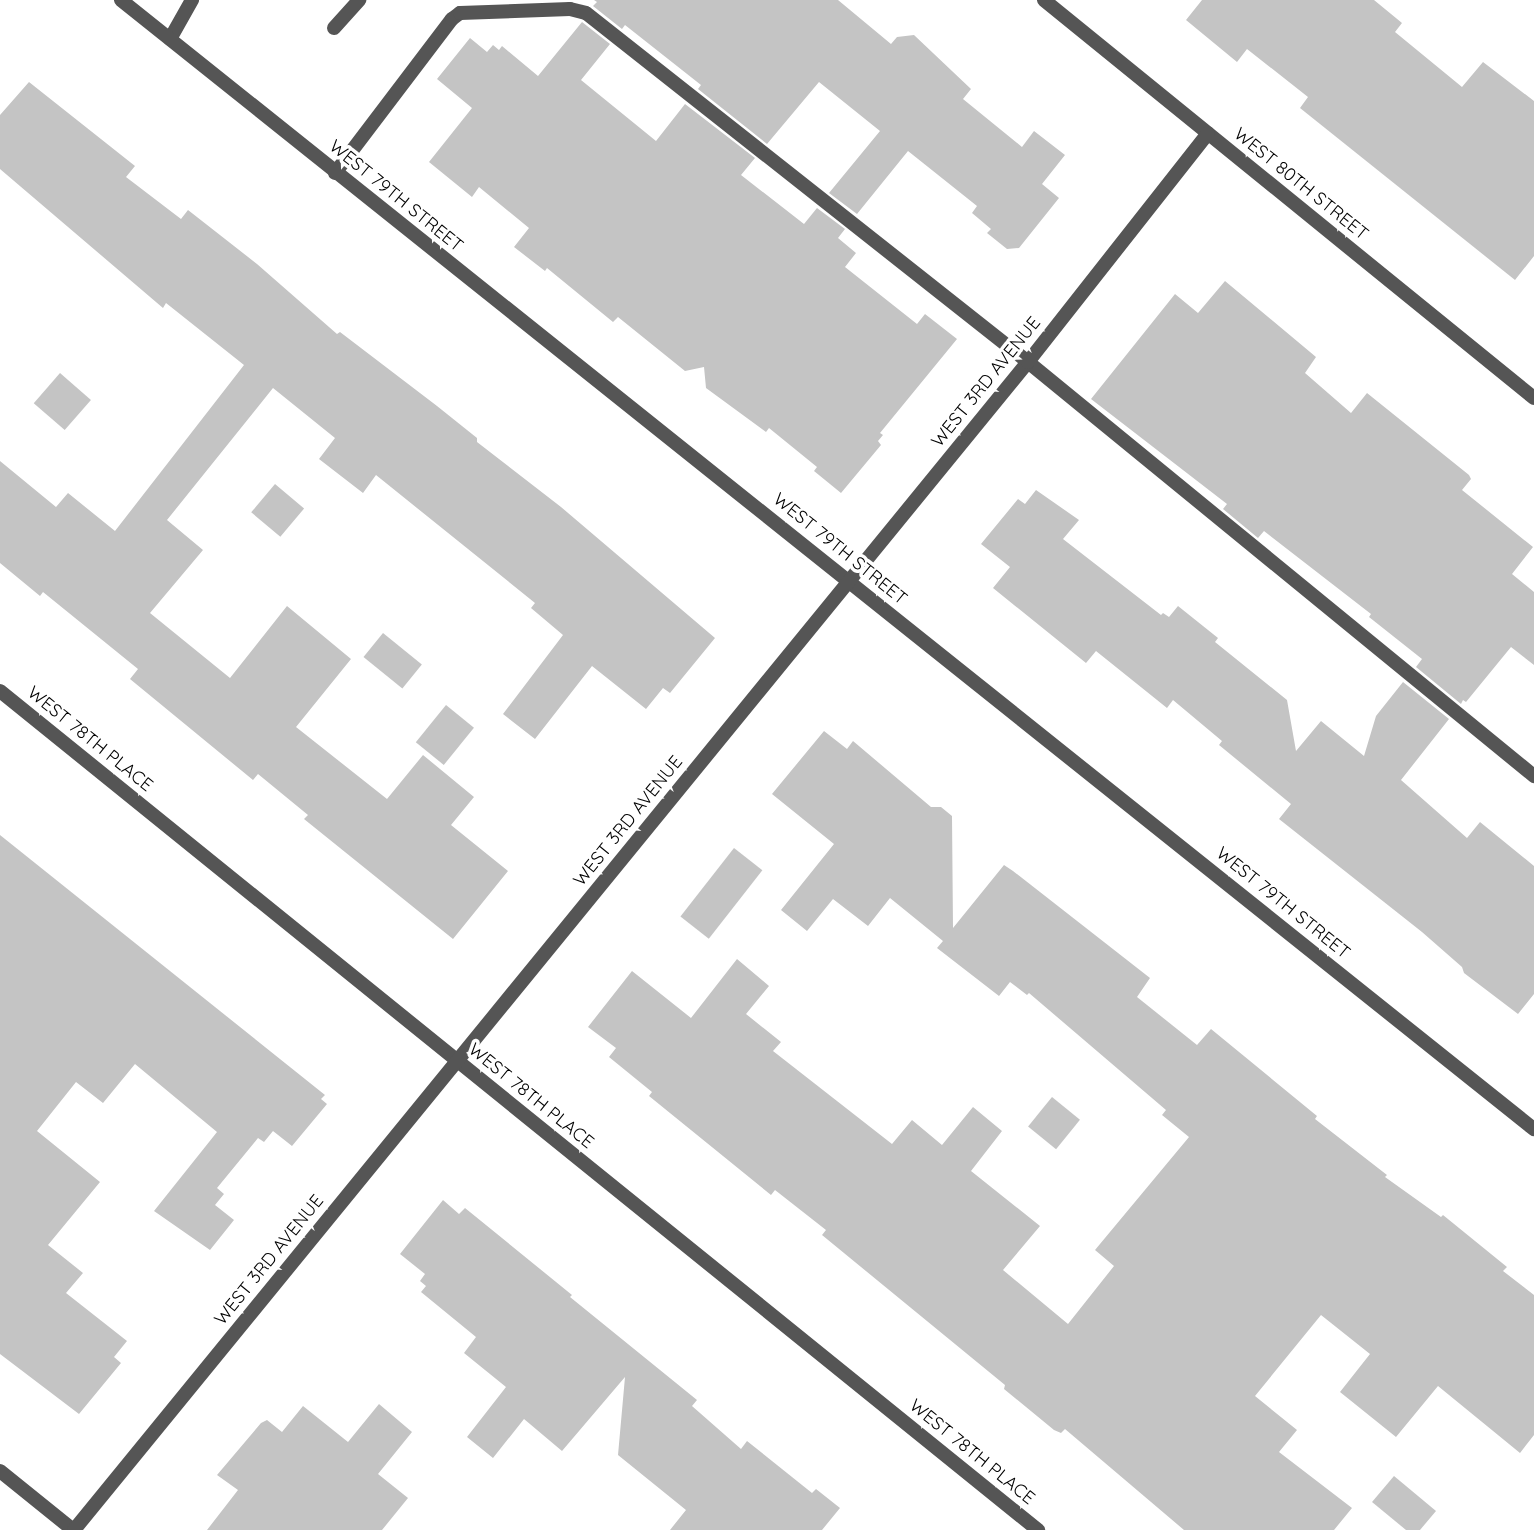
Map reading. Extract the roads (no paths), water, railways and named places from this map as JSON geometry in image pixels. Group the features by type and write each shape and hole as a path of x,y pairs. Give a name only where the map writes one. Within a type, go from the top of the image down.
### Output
{"street":[{"name":"WEST 79TH STREET","path":"121,0 1534,1129"},
{"path":"334,28 359,0"},
{"name":"WEST 80TH STREET","path":"1044,0 1534,398"},
{"path":"170,39 193,1"},
{"path":"335,173 452,19 460,13 569,9 586,13 1028,362 1534,776"},
{"name":"WEST 3RD AVENUE","path":"74,1530 1028,362 1208,133"},
{"name":"WEST 78TH PLACE","path":"0,691 1038,1530"},
{"path":"0,1471 74,1530"}]}
